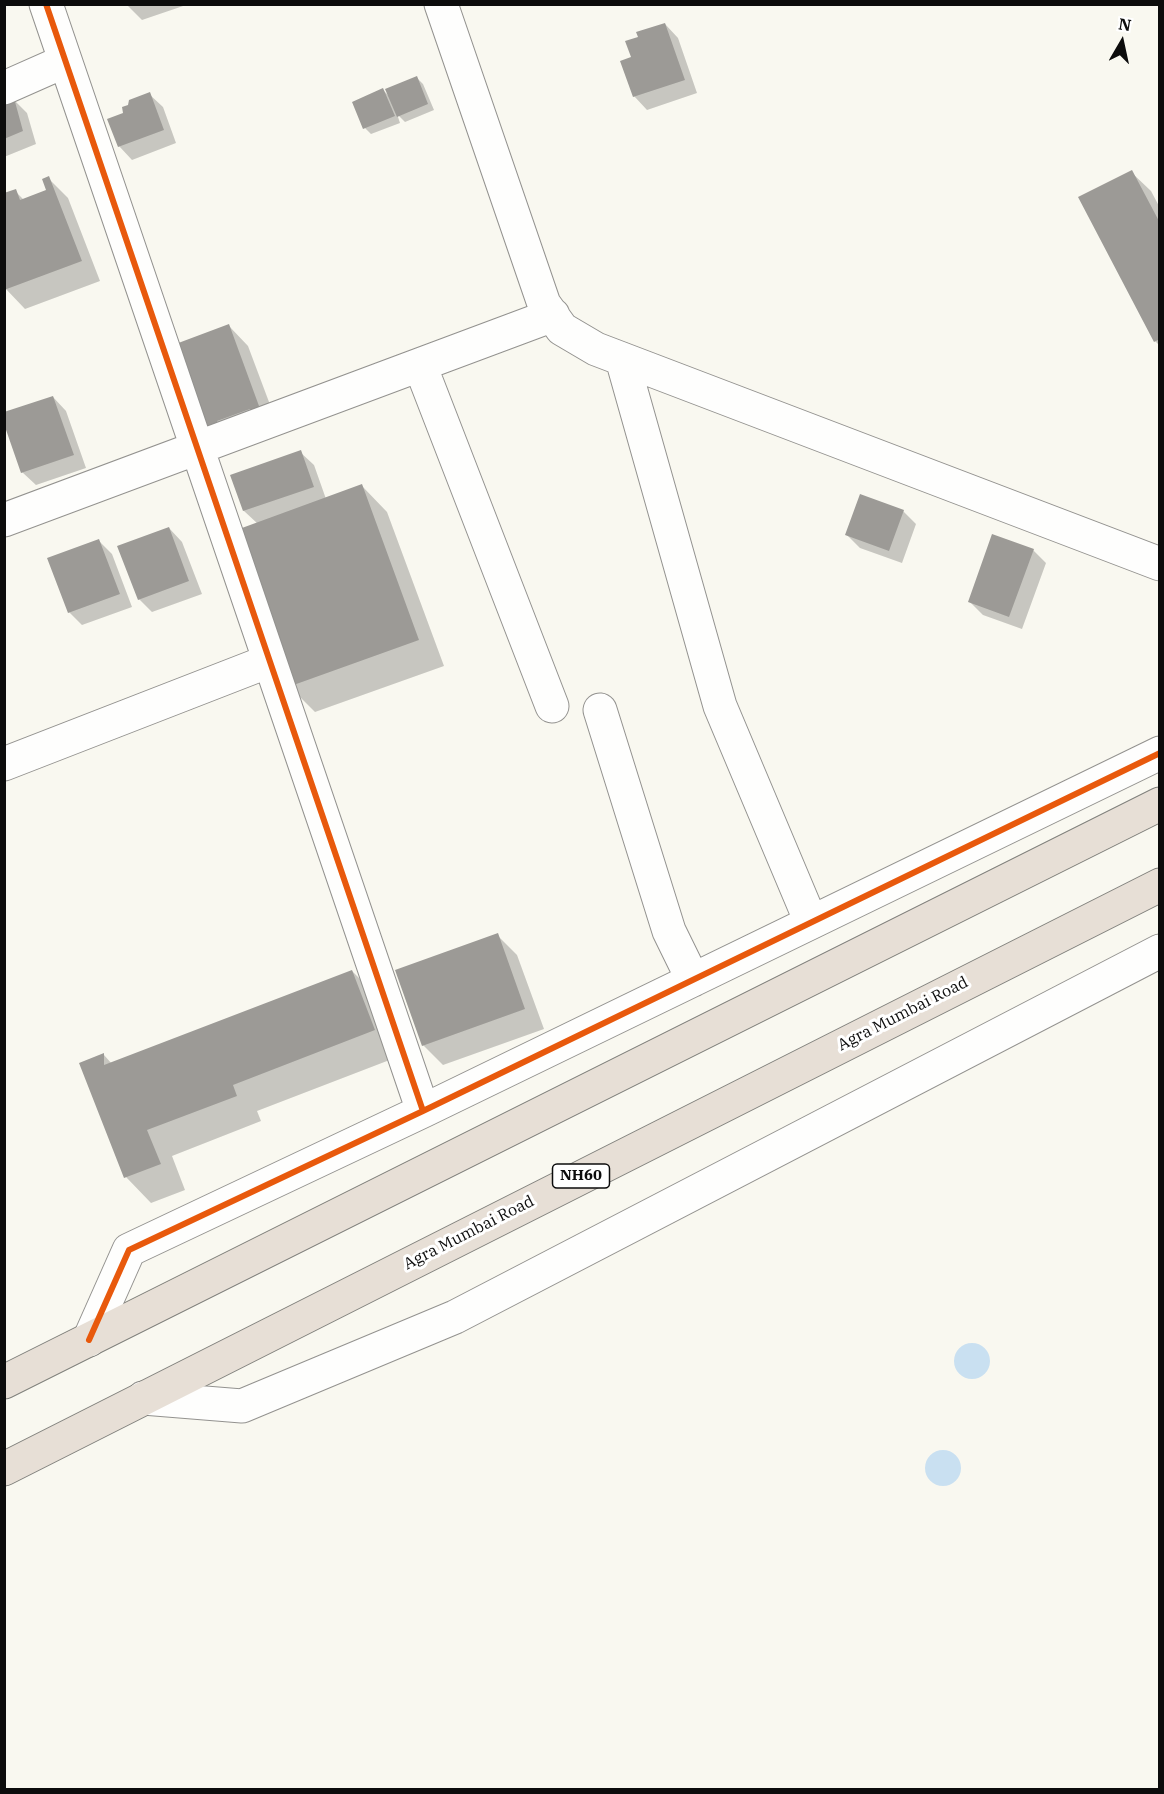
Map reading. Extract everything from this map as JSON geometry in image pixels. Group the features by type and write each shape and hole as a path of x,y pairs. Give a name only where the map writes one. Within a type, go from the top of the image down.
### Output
{"highway":[{"path":"4,1382 1160,804"},
{"name":"Agra Mumbai Road","path":"4,1469 1160,885"}],"street":[{"path":"46,4 423,1111"},
{"path":"441,4 544,304 562,329 622,359 1160,564"},
{"path":"4,88 65,61"},
{"path":"4,520 553,315"},
{"path":"622,359 720,706 811,922"},
{"path":"420,365 552,706"},
{"path":"4,764 269,661"},
{"path":"600,710 669,932 693,980"},
{"path":"89,1340 129,1250 423,1111 1160,753"},
{"path":"142,1398 242,1406 455,1317 1160,951"}],"water":[{"path":"972,1343 985,1348 990,1361 985,1374 972,1379 959,1374 954,1361 959,1348"},
{"path":"943,1450 956,1455 961,1468 956,1481 943,1486 930,1481 925,1468 930,1455"}],"building":[{"path":"665,23 685,80 633,97 620,61 631,57 625,41 638,37 636,32"},
{"path":"417,76 428,104 397,117 385,89"},
{"path":"383,88 395,116 363,129 352,102"},
{"path":"150,92 164,130 118,147 107,119 123,113 122,107 128,105 129,100"},
{"path":"14,98 23,131 4,139 4,103"},
{"path":"1132,170 1160,223 1160,339 1154,342 1078,197"},
{"path":"49,176 82,261 4,290 4,193 16,189 20,200 46,190 42,179"},
{"path":"229,324 259,406 257,413 252,414 250,409 217,421 221,430 210,435 165,348"},
{"path":"53,396 74,455 21,473 4,424 4,412"},
{"path":"301,450 314,487 243,511 230,475"},
{"path":"362,484 419,640 288,687 231,532"},
{"path":"860,494 904,510 889,551 845,535"},
{"path":"169,527 189,581 138,600 117,546"},
{"path":"992,534 1034,549 1009,617 968,602"},
{"path":"99,539 120,594 68,613 47,558"},
{"path":"498,933 525,1009 422,1046 395,970"},
{"path":"352,970 375,1030 233,1085 237,1096 147,1130 161,1164 124,1178 79,1063 104,1053 104,1065"}],"cycle path":[{"path":"46,4 423,1111"},
{"path":"89,1340 129,1250 423,1111 1160,753"}]}
